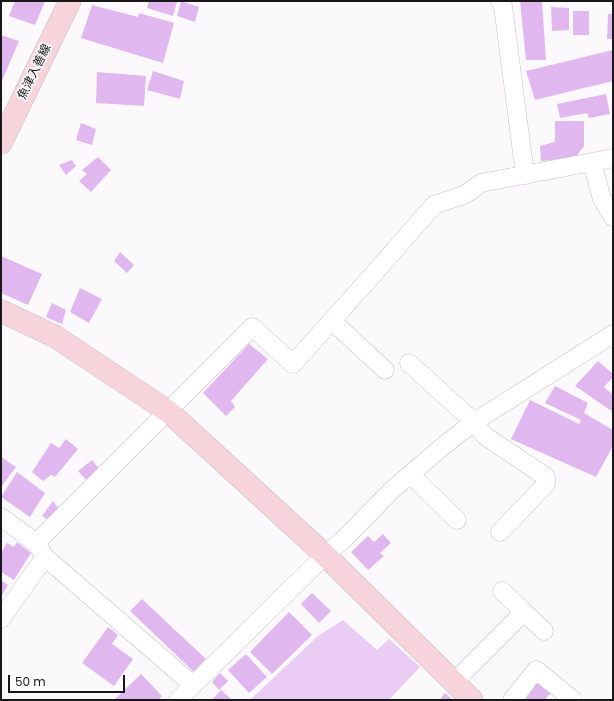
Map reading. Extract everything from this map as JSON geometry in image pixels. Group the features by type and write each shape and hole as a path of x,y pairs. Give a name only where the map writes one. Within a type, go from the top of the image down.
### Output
{"street":[{"name":"魚津入善線","path":"1,143 70,1"},
{"path":"500,1 503,6 525,175"},
{"path":"1,619 40,550 169,412 252,327 293,364 434,205 466,194 481,183 613,158"},
{"path":"592,162 602,199 613,217"},
{"path":"1,311 56,337 169,412 325,555 472,700"},
{"path":"332,321 385,370"},
{"path":"178,700 325,555 342,541 410,474 474,422 613,334"},
{"path":"409,363 474,422 485,436 546,477 546,484 500,532"},
{"path":"410,474 456,520"},
{"path":"1,517 193,685"},
{"path":"502,592 544,631"},
{"path":"454,682 524,612"},
{"path":"512,700 536,670 573,700"}],"shaded area":[{"path":"343,620 377,650 389,639 420,667 389,700 251,699 318,636"}],"building":[{"path":"15,1 45,1 35,25 9,16"},
{"path":"149,1 177,2 173,16 147,8"},
{"path":"181,1 199,7 195,22 177,16"},
{"path":"520,1 542,1 546,60 526,60"},
{"path":"92,5 138,17 139,13 174,23 163,63 81,38"},
{"path":"551,7 569,8 569,30 552,31"},
{"path":"573,11 589,11 589,35 573,35"},
{"path":"608,14 613,14 613,39 607,39"},
{"path":"1,35 19,41 1,83"},
{"path":"613,50 613,81 535,100 526,71"},
{"path":"153,71 184,81 180,99 147,90"},
{"path":"97,72 146,76 144,106 96,103"},
{"path":"606,94 610,114 589,118 587,113 560,118 557,104"},
{"path":"555,121 584,121 584,146 575,158 541,161 540,146 555,142"},
{"path":"81,123 96,129 92,145 76,140"},
{"path":"98,157 111,170 91,192 79,181 87,174 82,170"},
{"path":"72,160 76,166 66,175 59,165"},
{"path":"120,252 134,265 127,273 114,261"},
{"path":"1,256 42,274 28,305 1,293"},
{"path":"80,288 102,299 89,323 70,312"},
{"path":"52,303 66,310 62,324 46,317"},
{"path":"249,344 268,359 231,401 235,407 226,416 203,393"},
{"path":"598,361 613,374 613,377 604,387 613,395 613,412 575,386"},
{"path":"555,386 588,403 584,413 613,430 613,446 596,477 511,439 530,400 579,424 581,420 545,403"},
{"path":"66,439 78,449 55,477 51,475 43,481 32,472 51,443 59,448"},
{"path":"1,457 16,467 1,487"},
{"path":"92,460 100,470 87,481 78,471"},
{"path":"17,472 45,493 30,517 1,497"},
{"path":"53,501 58,508 47,519 42,516"},
{"path":"383,534 391,543 380,553 384,556 368,570 351,552 368,536 374,542"},
{"path":"17,542 31,553 14,580 1,572 1,553 7,543 14,547"},
{"path":"1,580 8,585 1,597"},
{"path":"312,593 331,611 319,623 301,604"},
{"path":"142,599 206,659 194,672 130,611"},
{"path":"289,612 312,635 272,674 250,652"},
{"path":"108,627 118,635 112,644 133,659 114,686 82,663"},
{"path":"246,654 267,677 249,693 228,670"},
{"path":"220,673 228,681 219,690 212,682"},
{"path":"141,674 162,696 159,700 114,700"},
{"path":"538,681 552,691 545,700 525,700"},
{"path":"221,690 232,700 212,700"},
{"path":"445,693 453,700 443,700 441,698"}]}
